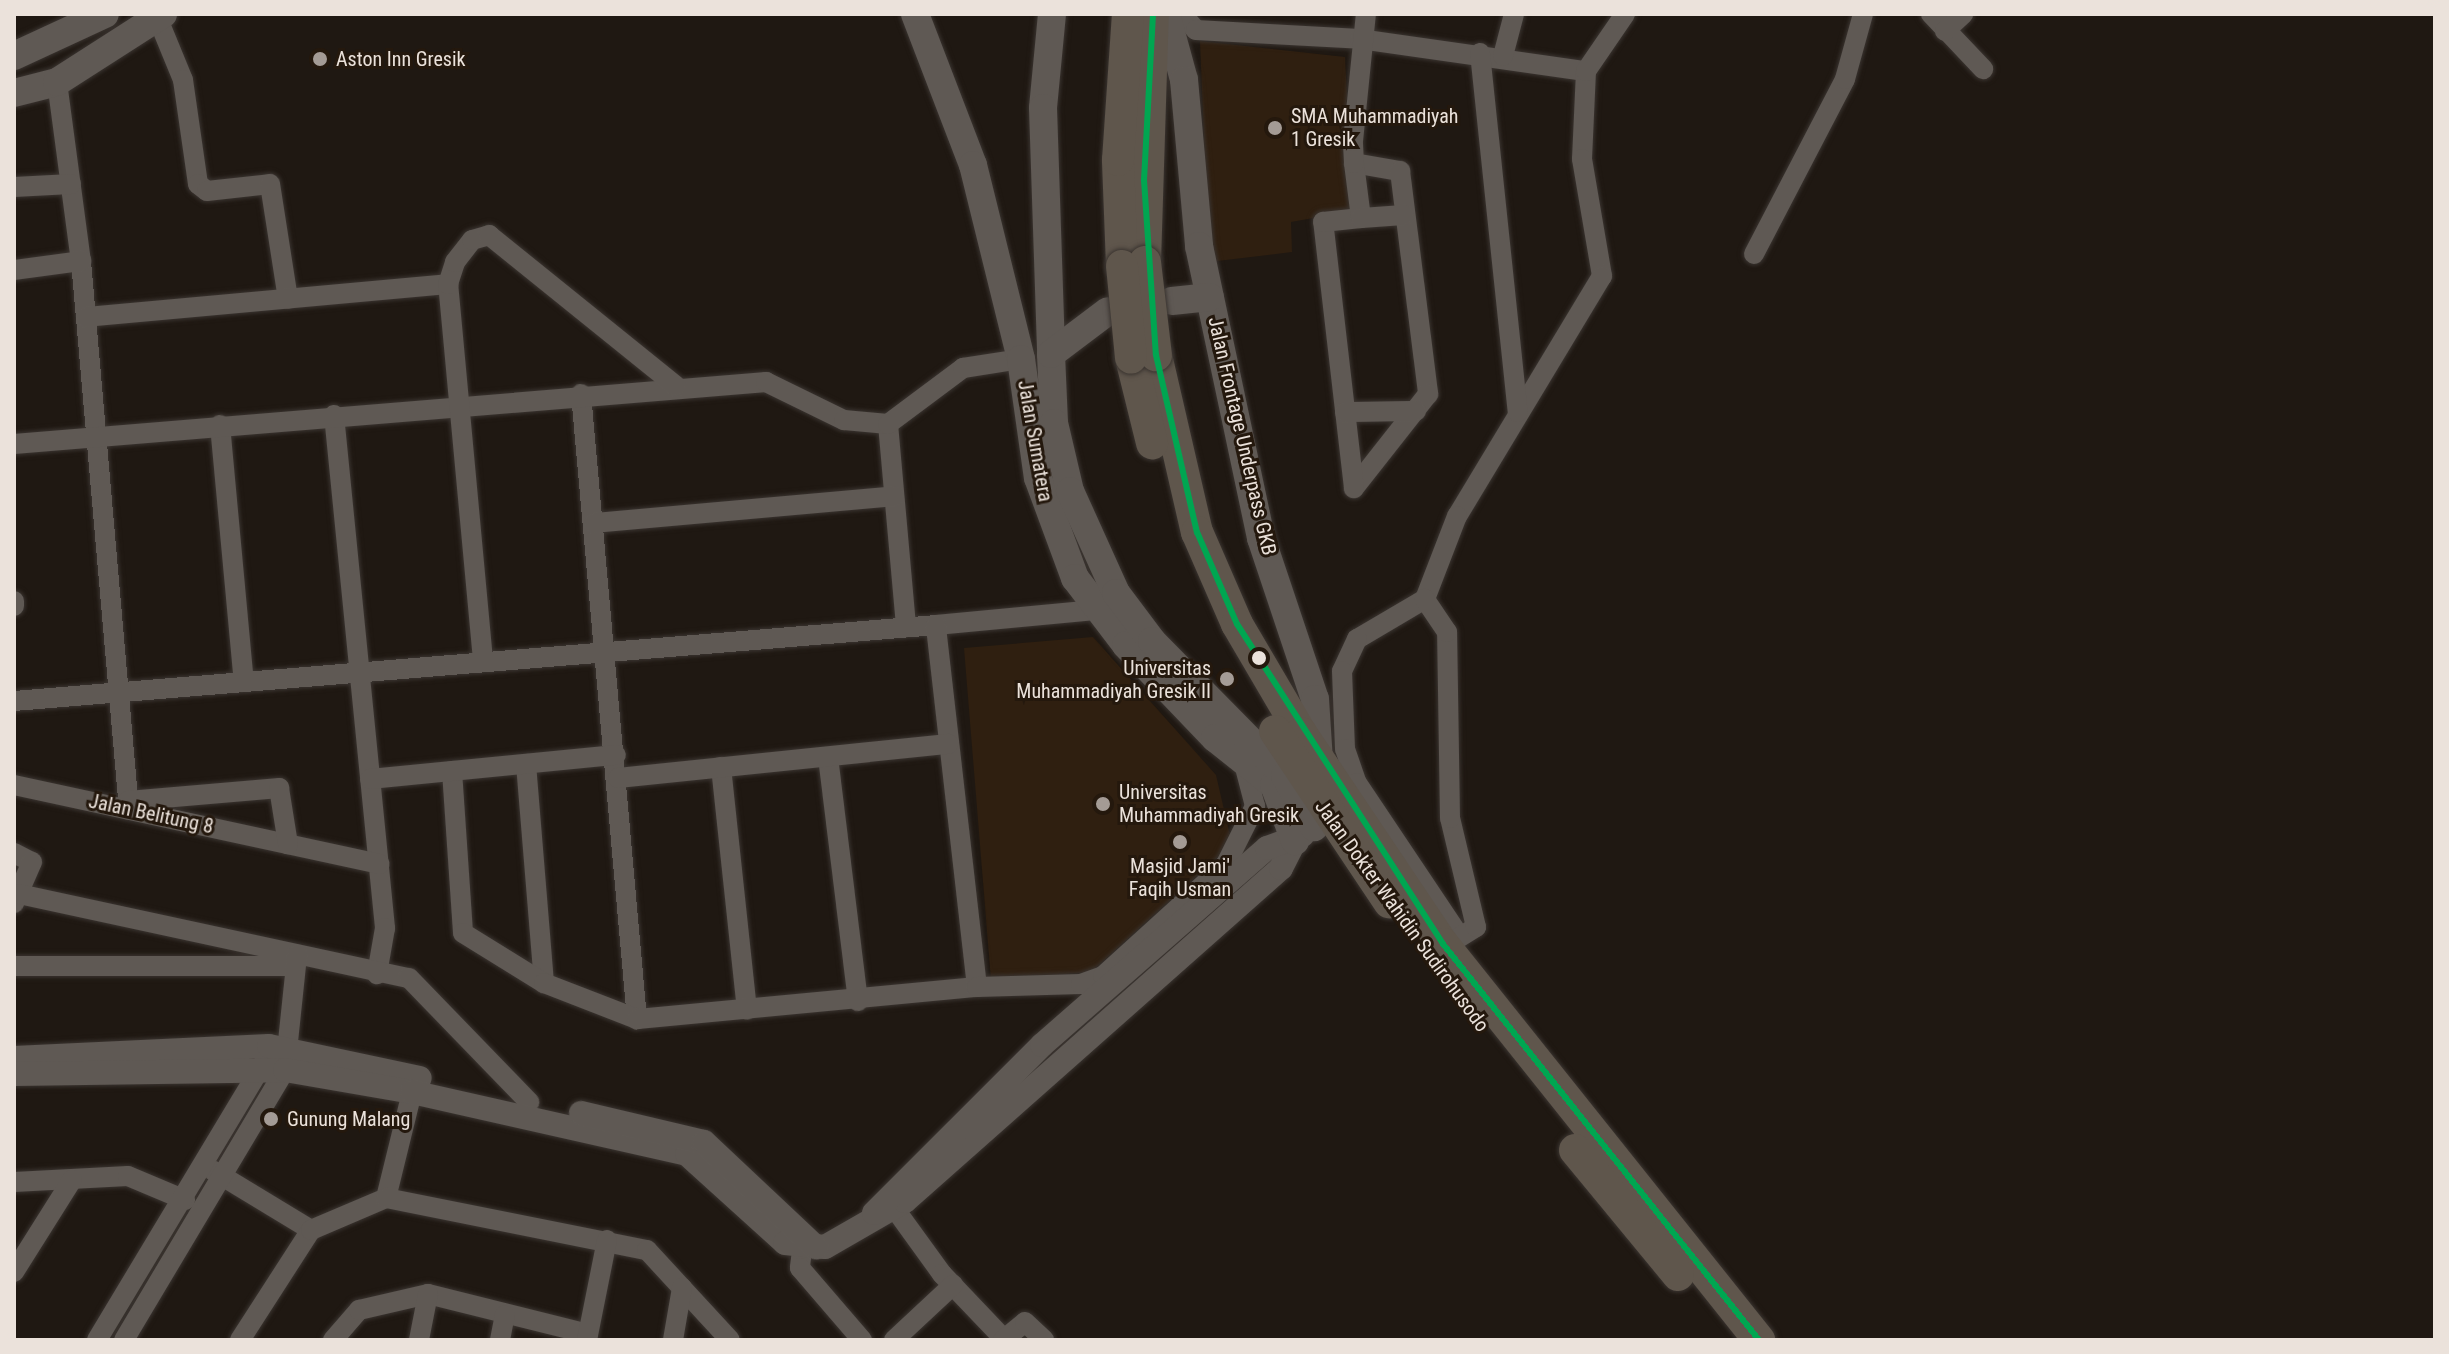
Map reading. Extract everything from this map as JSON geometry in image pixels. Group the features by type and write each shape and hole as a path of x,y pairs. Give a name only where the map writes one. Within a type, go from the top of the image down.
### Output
{"highway":[{"name":"Jalan Dokter Wahidin Sudirohusodo","path":"1128,14 1118,160 1134,264 1143,356 1179,535 1219,634 1312,828 1538,1085 1736,1340"},
{"name":"Jalan Dokter Wahidin Sudirohusodo","path":"1134,264 1153,14"},
{"name":"Jalan Dokter Wahidin Sudirohusodo","path":"1143,356 1197,532 1237,624 1319,761 1450,940 1538,1085"},
{"name":"Jalan Dokter Wahidin Sudirohusodo","path":"1616,1184 1759,1340"}],"main road":[{"path":"14,56 105,14"},
{"name":"Jalan Sumatera","path":"915,14 973,165 1021,359 1054,531 1105,601 1243,760 1274,785 1312,828"},
{"name":"Jalan Sumatera","path":"1052,14 1043,108 1054,423 1070,491 1105,601 1152,641 1285,776 1312,828"},
{"name":"Jalan Frontage Underpass GKB","path":"1166,14 1184,80 1210,297 1261,538 1315,699 1319,761"},
{"path":"14,93 57,82 160,16"},
{"name":"Jalan Frontage Underpass GKB","path":"1172,301 1210,297"},
{"path":"1051,354 1108,311"}],"street":[{"path":"1182,14 1196,30 1360,39 1503,56 1586,71"},
{"path":"1361,218 1354,163 1360,39 1366,14"},
{"path":"1503,56 1514,14"},
{"path":"1425,599 1447,632 1450,818 1476,927 1450,940 1357,783 1345,749 1347,651 1425,599 1457,516 1602,276 1582,159 1586,71 1625,14"},
{"path":"1754,254 1845,79 1863,14"},
{"path":"1931,14 1983,69"},
{"path":"1945,31 1963,14"},
{"path":"160,16 183,80 198,184 207,191 270,184 288,299"},
{"path":"1184,80 1196,30"},
{"path":"1480,53 1518,412"},
{"path":"57,82 81,261 128,806"},
{"path":"1354,163 1399,169 1428,394 1356,488 1323,222 1404,215"},
{"path":"14,187 71,184"},
{"path":"483,660 448,284 472,240 489,235 676,386"},
{"path":"14,270 81,261"},
{"path":"86,317 448,284"},
{"path":"14,444 676,386 766,382 844,420 888,424 963,368 1021,359"},
{"path":"581,394 607,649 637,1019"},
{"path":"1345,412 1416,411"},
{"path":"334,415 356,673 385,928 377,974"},
{"path":"888,424 906,627"},
{"path":"220,425 244,682"},
{"path":"594,523 894,496"},
{"path":"14,701 607,649 936,625 1105,601"},
{"path":"936,625 977,987"},
{"path":"618,778 948,744"},
{"path":"370,779 616,755"},
{"path":"828,757 858,1001"},
{"path":"452,771 463,933 544,983 637,1019 858,1001 977,987 1081,984 1103,976 1226,864 1255,806 1243,760"},
{"path":"526,764 544,983"},
{"path":"721,767 747,1010"},
{"name":"Jalan Belitung 8","path":"14,785 128,806 380,864"},
{"name":"Jalan Belitung 8","path":"128,806 279,788 288,844"},
{"path":"14,1074 279,1053 412,1092 687,1154 806,1244 835,1243 871,1218 1050,1055 1267,848 1312,828"},
{"path":"14,853 32,862 16,898 294,961 377,974 423,987 529,1102"},
{"path":"14,966 294,961"},
{"path":"124,1340 279,1053 294,961"},
{"path":"14,1058 279,1053 529,1102 704,1142 806,1244"},
{"path":"386,1198 412,1092"},
{"path":"97,1340 185,1200 215,1171"},
{"path":"215,1171 311,1230"},
{"path":"14,1272 72,1180"},
{"path":"14,1182 151,1180 185,1200"},
{"path":"240,1340 311,1230 386,1198 652,1251 730,1340"},
{"path":"890,1201 953,1285 1004,1339 1025,1322 1044,1340"},
{"path":"333,1340 359,1310 428,1294 588,1337 607,1240"},
{"path":"806,1244 800,1268 862,1340"},
{"path":"894,1340 953,1285"},
{"path":"673,1340 682,1288"},
{"path":"419,1340 428,1294"},
{"path":"500,1340 505,1315"}],"shaded area":[{"name":"SMA Muhammadiyah 1 Gresik","path":"1200,41 1345,57 1353,211 1291,222 1292,252 1209,262"},
{"name":"Universitas Muhammadiyah Gresik","path":"1093,637 1216,775 1232,844 1091,972 991,980 964,648"}],"transit line":[{"path":"1153,14 1144,180 1156,355 1197,532 1237,624 1443,944 1759,1340"}],"place":[{"name":"Aston Inn Gresik","path":"320,59"},
{"name":"SMA Muhammadiyah 1 Gresik","path":"1275,128"},
{"name":"Universitas Muhammadiyah Gresik II","path":"1227,679"},
{"name":"Universitas Muhammadiyah Gresik","path":"1103,804"},
{"name":"Masjid Jami' Faqih Usman","path":"1180,842"},
{"name":"Gunung Malang","path":"271,1119"}]}
